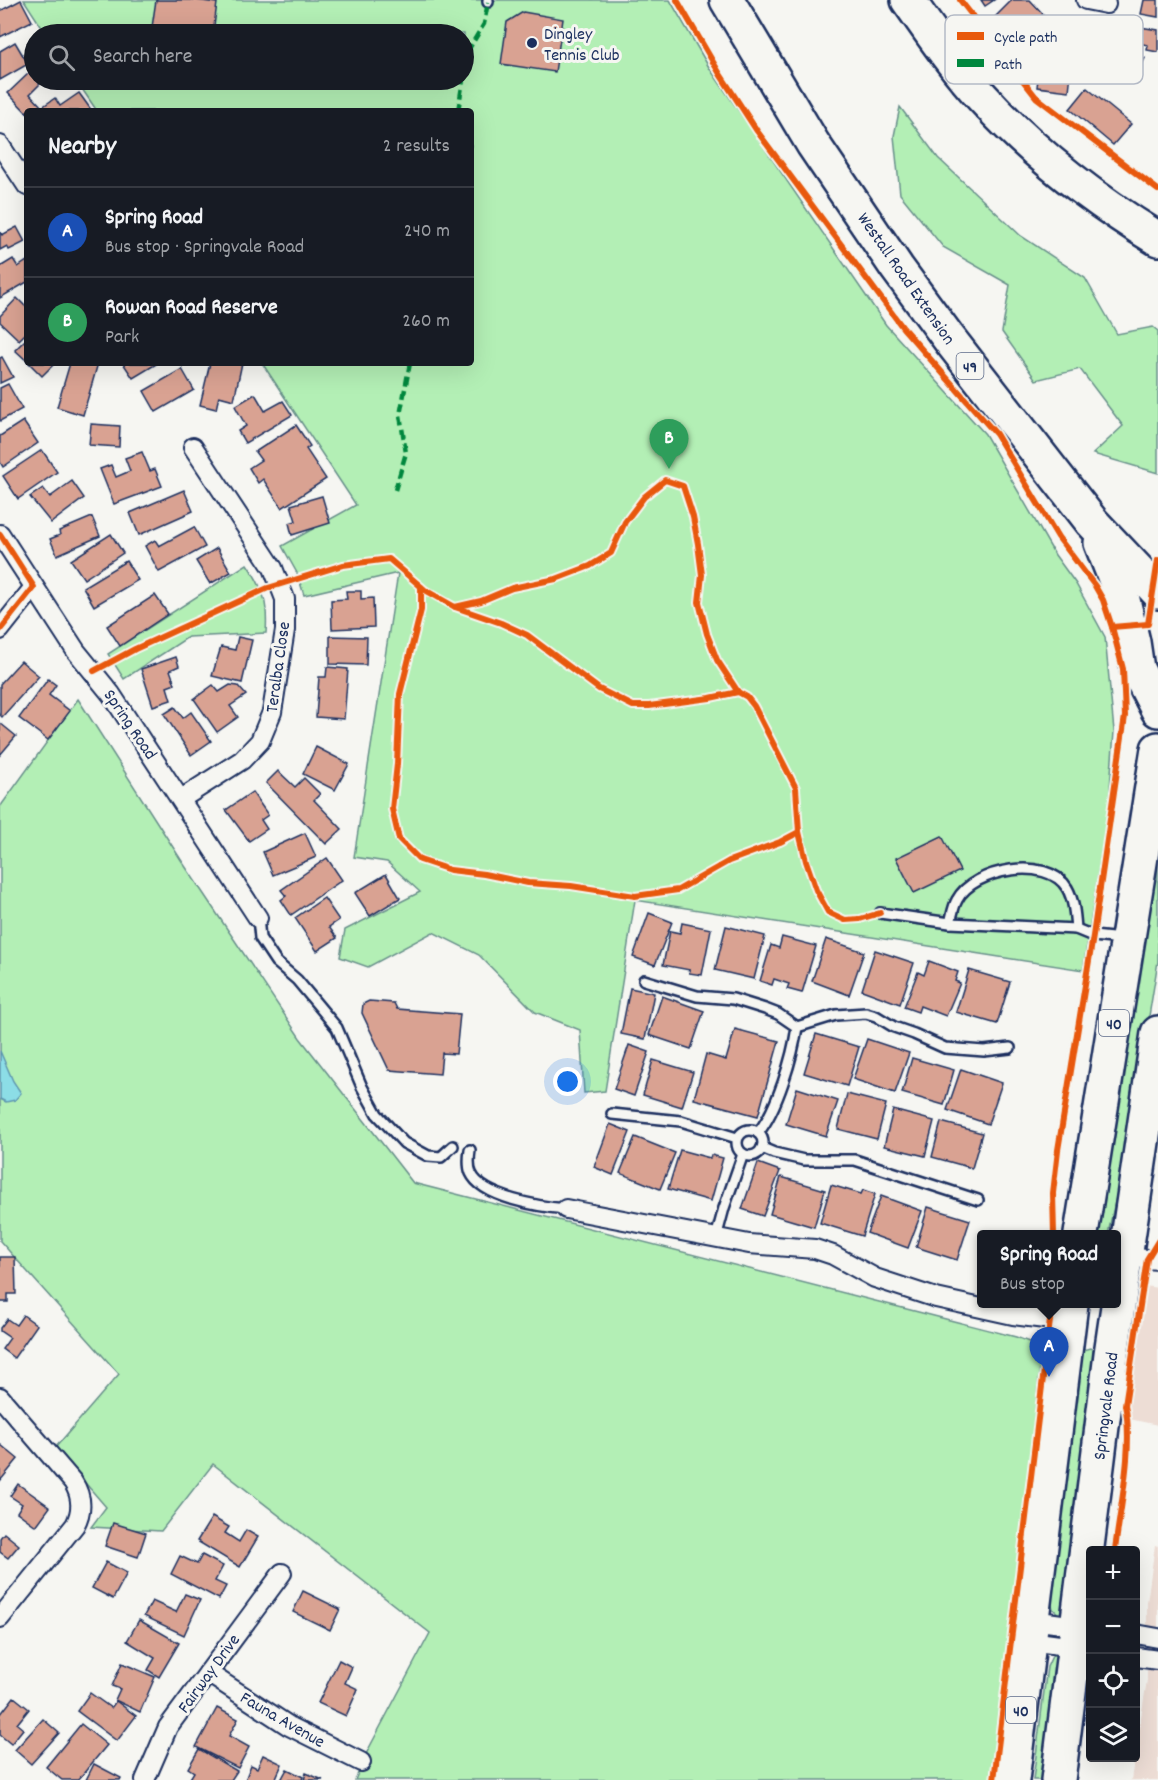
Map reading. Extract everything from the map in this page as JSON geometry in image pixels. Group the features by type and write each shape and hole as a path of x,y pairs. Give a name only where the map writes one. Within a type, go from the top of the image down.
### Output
{"highway":[{"name":"Westall Road Extension","path":"727,0 813,144 897,268 1092,522 1158,592"},
{"path":"908,0 945,52"},
{"path":"972,84 998,114 1079,185 1155,236"},
{"path":"1092,522 1120,588 1137,669 1158,710"},
{"name":"40","path":"1083,1230 1158,748"},
{"name":"Springvale Road","path":"1121,1283 1158,1033"},
{"name":"Springvale Road","path":"1058,1780 1083,1638 1117,1308"},
{"path":"1070,1313 1114,1329"},
{"name":"40","path":"1012,1780 1070,1313"}],"street":[{"path":"1086,0 1106,4"},
{"path":"0,145 24,181"},
{"name":"Teralba Close","path":"181,799 242,760 260,741 272,711 285,630 285,599 273,568 193,447"},
{"name":"Spring Road","path":"0,534 76,651 111,694 258,918"},
{"path":"0,630 34,586"},
{"path":"566,1209 749,1244 815,1249 833,1255 875,1278 936,1298 977,1307"},
{"path":"1125,1257 1158,1260"},
{"path":"981,1308 1013,1315 1070,1313"},
{"path":"0,1398 73,1482 78,1491 81,1506 75,1525 0,1618"},
{"name":"Fairway Drive","path":"145,1780 168,1727 282,1573"},
{"path":"1031,1630 1083,1638"},
{"path":"1140,1635 1158,1638"},
{"path":"1140,1658 1158,1660"},
{"name":"Fauna Avenue","path":"208,1673 289,1726 361,1762"}],"lane":[{"path":"950,923 957,899 976,881 1001,872 1026,869 1049,872 1067,887 1075,911 1076,929"},
{"path":"880,913 950,923 1076,929 1093,936 1127,939"},
{"path":"258,918 260,938 276,962 297,980 337,1029 369,1100 387,1127 404,1143 430,1157 443,1156 453,1146"},
{"path":"644,980 697,996 733,999 778,1014 797,1027"},
{"path":"797,1027 836,1015 868,1013 891,1026 945,1048 984,1051 1010,1047"},
{"path":"758,1133 771,1114 793,1049 797,1027"},
{"path":"612,1114 681,1121 737,1138"},
{"path":"745,1132 758,1133 763,1139 762,1148 754,1154 743,1154 737,1148 737,1138 745,1132"},
{"path":"762,1148 774,1153 808,1160 855,1160 978,1200"},
{"path":"470,1150 472,1174 488,1189 505,1197 566,1209"},
{"path":"716,1238 743,1154"}],"shaded area":[{"path":"1145,1286 1158,1288 1158,1425 1129,1419 1126,1408"},
{"path":"1155,1545 1158,1546 1158,1780 1131,1780 1134,1762 1140,1762 1140,1724 1147,1680 1147,1602"}],"green space":[{"path":"24,0 670,0 710,69 886,325 985,434 1055,555 1076,584 1105,637 1114,731 1109,802 1083,970 635,900 605,1091 584,1093 580,1030 535,1012 479,955 433,932 368,967 340,957 345,930 420,892 387,862 354,857 398,573 304,595 297,573 282,546 356,505 264,366 474,366 474,108 95,108 83,90 474,90 474,24 40,24"},
{"path":"900,107 938,158 1021,236 1085,278 1117,334 1153,327 1158,331 1158,473 1093,454 1123,426 1080,369 1036,380 1002,332 1010,285 943,247 900,194 894,136"},
{"path":"247,564 264,597 266,633 188,637 124,679 108,654"},
{"path":"78,699 185,866 300,1038 413,1183 1016,1337 1042,1347 991,1780 355,1780 368,1750 430,1633 213,1464 161,1531 91,1527 106,1507 55,1448 119,1374 0,1241 0,807"},
{"path":"1158,828 1158,961 1130,1133 1109,1230 1095,1230"},
{"path":"1090,1348 1096,1352 1062,1613 1059,1614 1053,1609 1050,1596 1079,1351"},
{"path":"1054,1652 1058,1653 1046,1780 1033,1780 1047,1667"}],"water":[{"path":"0,1051 21,1093 15,1100 6,1102 0,1099"}],"building":[{"path":"21,0 32,21 0,37 0,11"},
{"path":"156,0 195,0 217,3 214,24 152,24"},
{"path":"981,0 994,0 985,6"},
{"path":"1012,0 1030,0 1043,14 1042,15 997,15"},
{"path":"1144,0 1158,0 1158,17 1141,14"},
{"name":"Dingley Tennis Club","path":"523,12 563,19 555,72 501,64 507,22"},
{"path":"1143,28 1158,30 1158,52 1147,50 1148,45 1143,44"},
{"path":"15,42 24,57 24,66 0,80 0,51"},
{"path":"24,78 24,90 34,90 30,94 42,107 24,108 24,110 8,93"},
{"path":"1037,84 1070,84 1069,91 1037,87"},
{"path":"1087,88 1131,124 1113,145 1070,109"},
{"path":"79,93 90,108 42,107 55,98 60,106"},
{"path":"17,227 24,242 9,250 7,246 0,250 0,231 2,235"},
{"path":"13,259 18,267 24,263 24,284 0,298 0,267"},
{"path":"17,298 24,305 24,335 19,340 0,322 0,316"},
{"path":"24,341 24,358 15,350"},
{"path":"2,357 13,377 0,383 0,358"},
{"path":"32,366 52,366 42,376"},
{"path":"69,366 97,366 83,415 57,407"},
{"path":"125,366 153,366 133,378"},
{"path":"209,366 241,366 234,400 219,396 216,409 200,405"},
{"path":"182,369 194,390 156,412 144,391"},
{"path":"8,384 22,409 0,421 0,388"},
{"path":"255,394 265,411 283,401 292,415 245,443 238,431 246,426 235,406"},
{"path":"23,421 38,443 3,467 0,462 0,436"},
{"path":"91,424 120,426 119,447 89,445"},
{"path":"296,425 310,446 306,449 326,479 282,508 263,479 258,483 249,468 261,460 255,452"},
{"path":"42,450 57,472 18,499 3,476"},
{"path":"142,452 150,471 155,469 162,486 114,504 100,469 111,465 116,477 130,471 125,458"},
{"path":"72,481 84,498 51,523 30,497 43,488 50,497"},
{"path":"184,490 193,511 139,535 130,513"},
{"path":"322,496 330,523 292,535 289,523 296,521 291,505"},
{"path":"92,517 100,536 57,555 50,539 60,535 59,531"},
{"path":"194,527 205,547 159,572 145,546 155,540 159,546"},
{"path":"111,534 123,553 84,579 71,560"},
{"path":"217,548 231,572 210,584 196,561"},
{"path":"126,561 138,580 94,606 83,587"},
{"path":"346,591 361,591 361,599 373,598 374,627 332,629 331,600 347,599"},
{"path":"155,595 168,614 120,646 107,626"},
{"path":"330,636 367,637 366,665 330,664"},
{"path":"238,637 252,640 242,683 212,676 221,647 235,650"},
{"path":"176,657 179,666 170,670 175,684 167,687 171,700 153,706 141,669"},
{"path":"21,661 39,676 2,717 0,715 0,684"},
{"path":"327,667 348,669 344,719 316,717 319,677 326,677"},
{"path":"48,679 56,685 49,695 70,711 48,740 19,718"},
{"path":"213,685 219,692 230,685 238,686 246,695 230,706 238,717 217,732 194,699"},
{"path":"175,707 183,718 191,712 211,741 191,755 164,714"},
{"path":"0,723 16,736 0,755"},
{"path":"316,747 349,764 335,790 303,774"},
{"path":"278,771 295,787 304,778 320,794 314,800 342,829 326,844 266,783"},
{"path":"252,792 268,815 261,820 267,829 249,841 226,810"},
{"path":"305,833 316,857 273,875 263,852"},
{"path":"942,836 960,871 914,893 896,858"},
{"path":"327,858 342,880 291,915 281,900 286,896 281,890"},
{"path":"386,874 400,898 370,916 355,893"},
{"path":"324,898 339,920 329,927 337,938 317,951 295,918"},
{"path":"649,913 672,922 655,965 633,957"},
{"path":"682,923 711,929 702,975 689,973 690,970 663,965 670,931 680,933"},
{"path":"726,926 765,936 754,979 715,970"},
{"path":"782,937 816,946 802,993 787,989 789,984 774,979 772,985 760,981 771,945 779,948"},
{"path":"826,939 864,952 849,995 812,981"},
{"path":"875,950 914,963 900,1004 862,990"},
{"path":"929,961 958,972 955,981 960,983 946,1016 920,1006 918,1012 904,1007 918,972 924,975"},
{"path":"969,970 1010,982 997,1024 956,1012"},
{"path":"630,988 654,993 645,1039 621,1034"},
{"path":"662,996 704,1011 691,1049 649,1035"},
{"path":"369,1001 394,1003 397,1009 460,1014 456,1054 442,1053 440,1074 389,1070 362,1013 363,1004"},
{"path":"735,1029 779,1041 758,1116 694,1099 706,1054 726,1060"},
{"path":"816,1034 859,1047 847,1086 804,1073"},
{"path":"867,1039 909,1053 895,1093 853,1079"},
{"path":"629,1045 649,1052 634,1096 614,1089"},
{"path":"912,1058 954,1070 944,1105 902,1093"},
{"path":"653,1060 693,1072 682,1107 643,1095"},
{"path":"961,1069 1002,1083 988,1124 947,1110"},
{"path":"797,1088 838,1101 826,1136 786,1124"},
{"path":"847,1094 886,1104 877,1139 838,1129"},
{"path":"893,1110 934,1121 925,1156 884,1146"},
{"path":"941,1122 982,1133 972,1168 932,1157"},
{"path":"610,1124 630,1132 613,1175 594,1167"},
{"path":"635,1137 675,1153 660,1189 620,1173"},
{"path":"680,1150 710,1158 711,1155 723,1158 711,1201 668,1189"},
{"path":"758,1163 780,1171 763,1216 742,1209"},
{"path":"781,1177 825,1190 814,1227 770,1214"},
{"path":"831,1185 861,1194 863,1190 875,1194 862,1236 820,1223"},
{"path":"881,1196 922,1211 908,1248 867,1233"},
{"path":"928,1207 970,1220 957,1260 916,1247"},
{"path":"0,1257 15,1257 16,1294 8,1294 8,1302 0,1302"},
{"path":"23,1315 37,1325 14,1358 2,1349 10,1338 0,1331 0,1328 7,1319 16,1325"},
{"path":"1,1445 18,1459 0,1481 0,1447"},
{"path":"18,1484 50,1507 36,1526 17,1512 22,1504 10,1496"},
{"path":"212,1517 229,1527 225,1533 239,1542 246,1530 258,1537 240,1567 197,1541"},
{"path":"113,1523 146,1533 138,1557 105,1546"},
{"path":"4,1533 19,1545 8,1558 0,1552 0,1538"},
{"path":"202,1555 223,1566 215,1581 226,1586 219,1599 171,1574 180,1556 197,1564"},
{"path":"106,1562 127,1573 113,1599 92,1588"},
{"path":"303,1591 340,1609 330,1630 293,1612"},
{"path":"185,1594 200,1600 184,1635 144,1616 152,1601 176,1612"},
{"path":"139,1620 179,1643 159,1677 148,1670 155,1658 127,1641"},
{"path":"339,1660 352,1667 345,1683 358,1689 346,1716 318,1703"},
{"path":"122,1663 155,1677 140,1712 115,1700 120,1689 112,1686"},
{"path":"90,1693 111,1708 116,1701 136,1716 117,1741 77,1711"},
{"path":"14,1697 29,1709 17,1724 23,1729 11,1744 0,1735 0,1715"},
{"path":"217,1708 238,1719 229,1736 249,1747 238,1768 196,1747"},
{"path":"43,1719 59,1733 31,1764 15,1750"},
{"path":"81,1724 107,1745 78,1780 62,1780 46,1767"},
{"path":"199,1749 237,1771 231,1780 189,1780 194,1772 188,1768"},
{"path":"263,1755 282,1764 275,1780 245,1780 251,1765 257,1768"},
{"path":"94,1764 121,1778 120,1780 86,1780"},
{"path":"287,1769 303,1777 302,1780 281,1780"},
{"path":"306,1773 323,1780 304,1780"}],"marked path":[{"path":"474,40 484,24 488,2"},
{"path":"458,108 461,90"},
{"path":"395,490 406,453 400,415 409,366"}],"cycle path":[{"path":"677,0 720,74 757,131 903,328 996,434 1058,537 1095,586 1103,600 1112,627 1123,669 1125,716 1093,936 1058,1150 1053,1193 1054,1230"},
{"path":"960,0 972,15"},
{"path":"1026,84 1036,97 1158,190"},
{"path":"94,671 135,649 268,588 343,565 389,559 425,590 455,607 481,601 512,588 556,579 590,566 611,553 625,522 644,497 665,480 683,486 693,517 702,575 699,602 707,634 717,660 738,692 747,697 754,706 796,788 799,832 816,890 828,912 845,920 860,919 880,913"},
{"path":"0,534 34,587 0,630"},
{"path":"1112,627 1148,624 1158,560"},
{"path":"421,587 421,610 400,694 397,764 392,809 399,839 420,860 450,870 528,883 571,886 635,896 678,890 729,861 780,842 799,832"},
{"path":"455,607 527,635 599,689 633,706 710,698 738,692"},
{"path":"1116,1546 1127,1458 1125,1405 1147,1259 1158,1241"},
{"path":"994,1780 1052,1308"}],"place":[{"name":"Dingley Tennis Club","path":"532,43"},
{"name":"Rowan Road Reserve","path":"669,469"},
{"name":"Spring Road","path":"1049,1377"}]}
